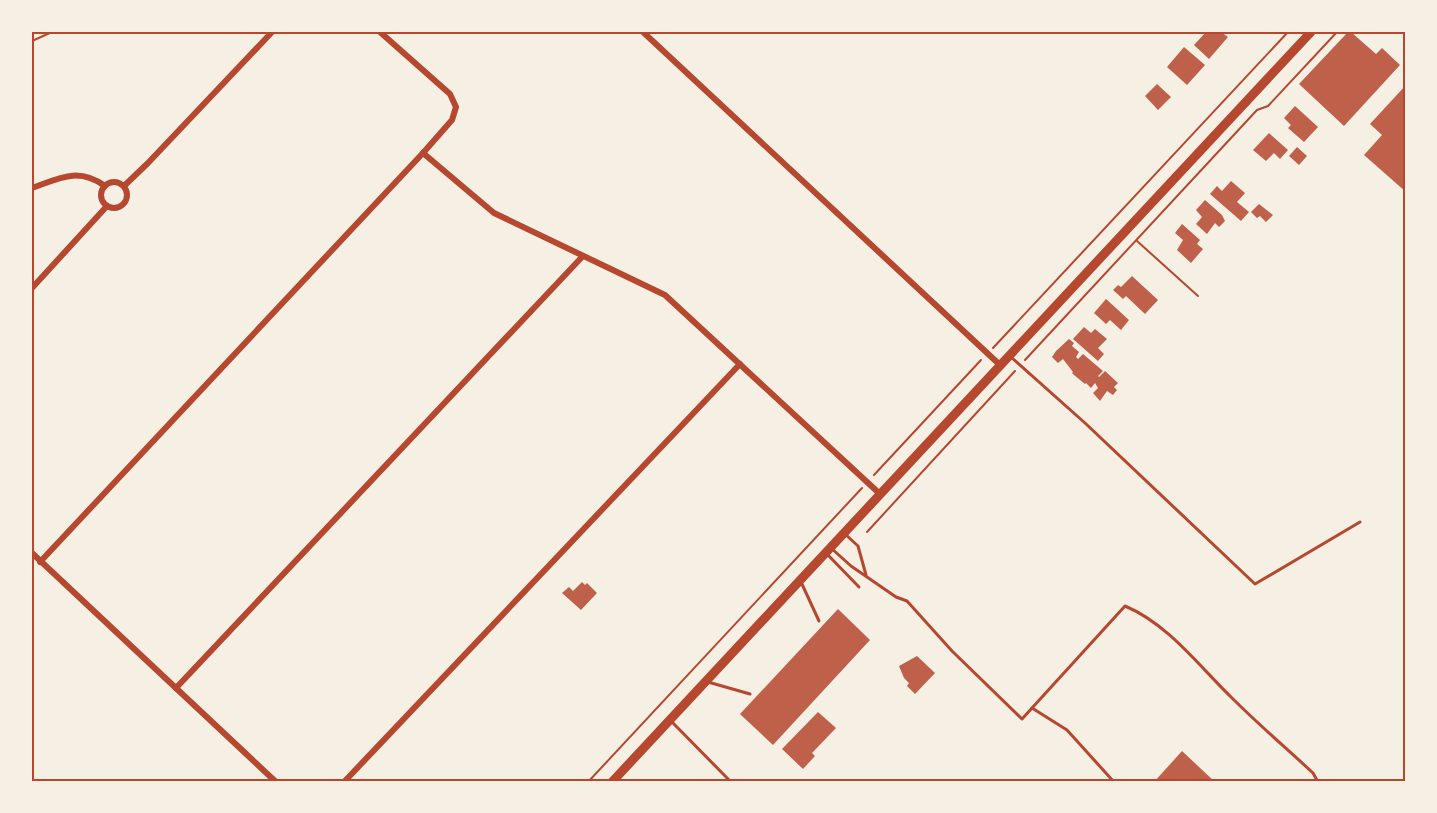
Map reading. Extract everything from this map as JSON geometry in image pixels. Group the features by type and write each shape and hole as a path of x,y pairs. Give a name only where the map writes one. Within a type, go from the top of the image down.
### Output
{"main road":[{"path":"612,782 1311,32"}],"street":[{"path":"124,186 272,32"},
{"path":"40,562 452,120 456,107 450,94 380,32"},
{"path":"643,32 1000,365"},
{"path":"423,153 494,213 665,295 880,494"},
{"path":"32,188 63,177 84,175 105,186 117,182 124,186 127,194 126,202 115,208 107,206 102,198 105,186"},
{"path":"32,288 107,206"},
{"path":"176,688 582,257"},
{"path":"344,782 740,364"},
{"path":"32,553 276,782"}],"lane":[{"path":"1010,356 1085,423 1255,584 1360,522"},
{"path":"844,533 858,546 867,576"},
{"path":"828,550 914,608 952,651 1022,719 1125,606 1155,622 1235,702 1313,773 1318,782"},
{"path":"828,550 859,587"},
{"path":"800,581 819,621"},
{"path":"706,681 750,694"},
{"path":"1032,708 1067,730 1114,782"},
{"path":"670,720 731,782"}],"path":[{"path":"32,41 52,32"},
{"path":"588,782 1288,32"},
{"path":"867,532 1257,110 1268,106 1337,32"},
{"path":"1137,241 1198,296"}],"building":[{"path":"1206,32 1221,32 1228,37 1209,59 1194,45"},
{"path":"1348,32 1351,32 1376,54 1382,48 1400,65 1344,126 1299,84"},
{"path":"1184,47 1205,65 1187,85 1167,67"},
{"path":"1157,84 1171,97 1158,110 1145,96"},
{"path":"1406,85 1406,192 1364,155 1382,135 1370,124"},
{"path":"1295,106 1318,127 1304,142 1288,128 1291,125 1284,118"},
{"path":"1269,133 1288,150 1280,159 1274,153 1266,161 1253,150"},
{"path":"1297,147 1307,156 1299,165 1289,156"},
{"path":"1231,181 1245,193 1237,202 1249,212 1241,221 1210,194 1217,186 1222,191"},
{"path":"1205,200 1222,215 1225,221 1219,227 1215,223 1207,234 1196,224 1202,217 1196,210"},
{"path":"1259,204 1273,215 1266,222 1251,212"},
{"path":"1182,224 1200,240 1197,244 1203,249 1191,263 1177,250 1183,240 1175,233"},
{"path":"1132,276 1158,300 1145,314 1126,296 1123,299 1113,290 1118,285 1121,287"},
{"path":"1106,299 1129,320 1121,330 1110,320 1106,324 1094,313"},
{"path":"1084,327 1091,333 1095,329 1107,339 1098,348 1104,354 1098,361 1073,339"},
{"path":"1069,339 1074,343 1072,346 1079,352 1076,357 1078,359 1083,354 1103,371 1099,377 1105,371 1118,383 1114,387 1117,390 1113,395 1107,391 1100,401 1093,393 1098,388 1095,383 1091,388 1072,373 1063,359 1058,363 1052,357"},
{"path":"582,582 585,585 587,583 597,593 581,610 562,593 569,587 573,591"},
{"path":"838,609 870,640 773,745 740,714"},
{"path":"917,656 935,673 915,694 907,686 909,683 899,666"},
{"path":"818,712 836,728 812,753 815,756 803,769 782,749"},
{"path":"1182,751 1215,782 1154,782"}]}
